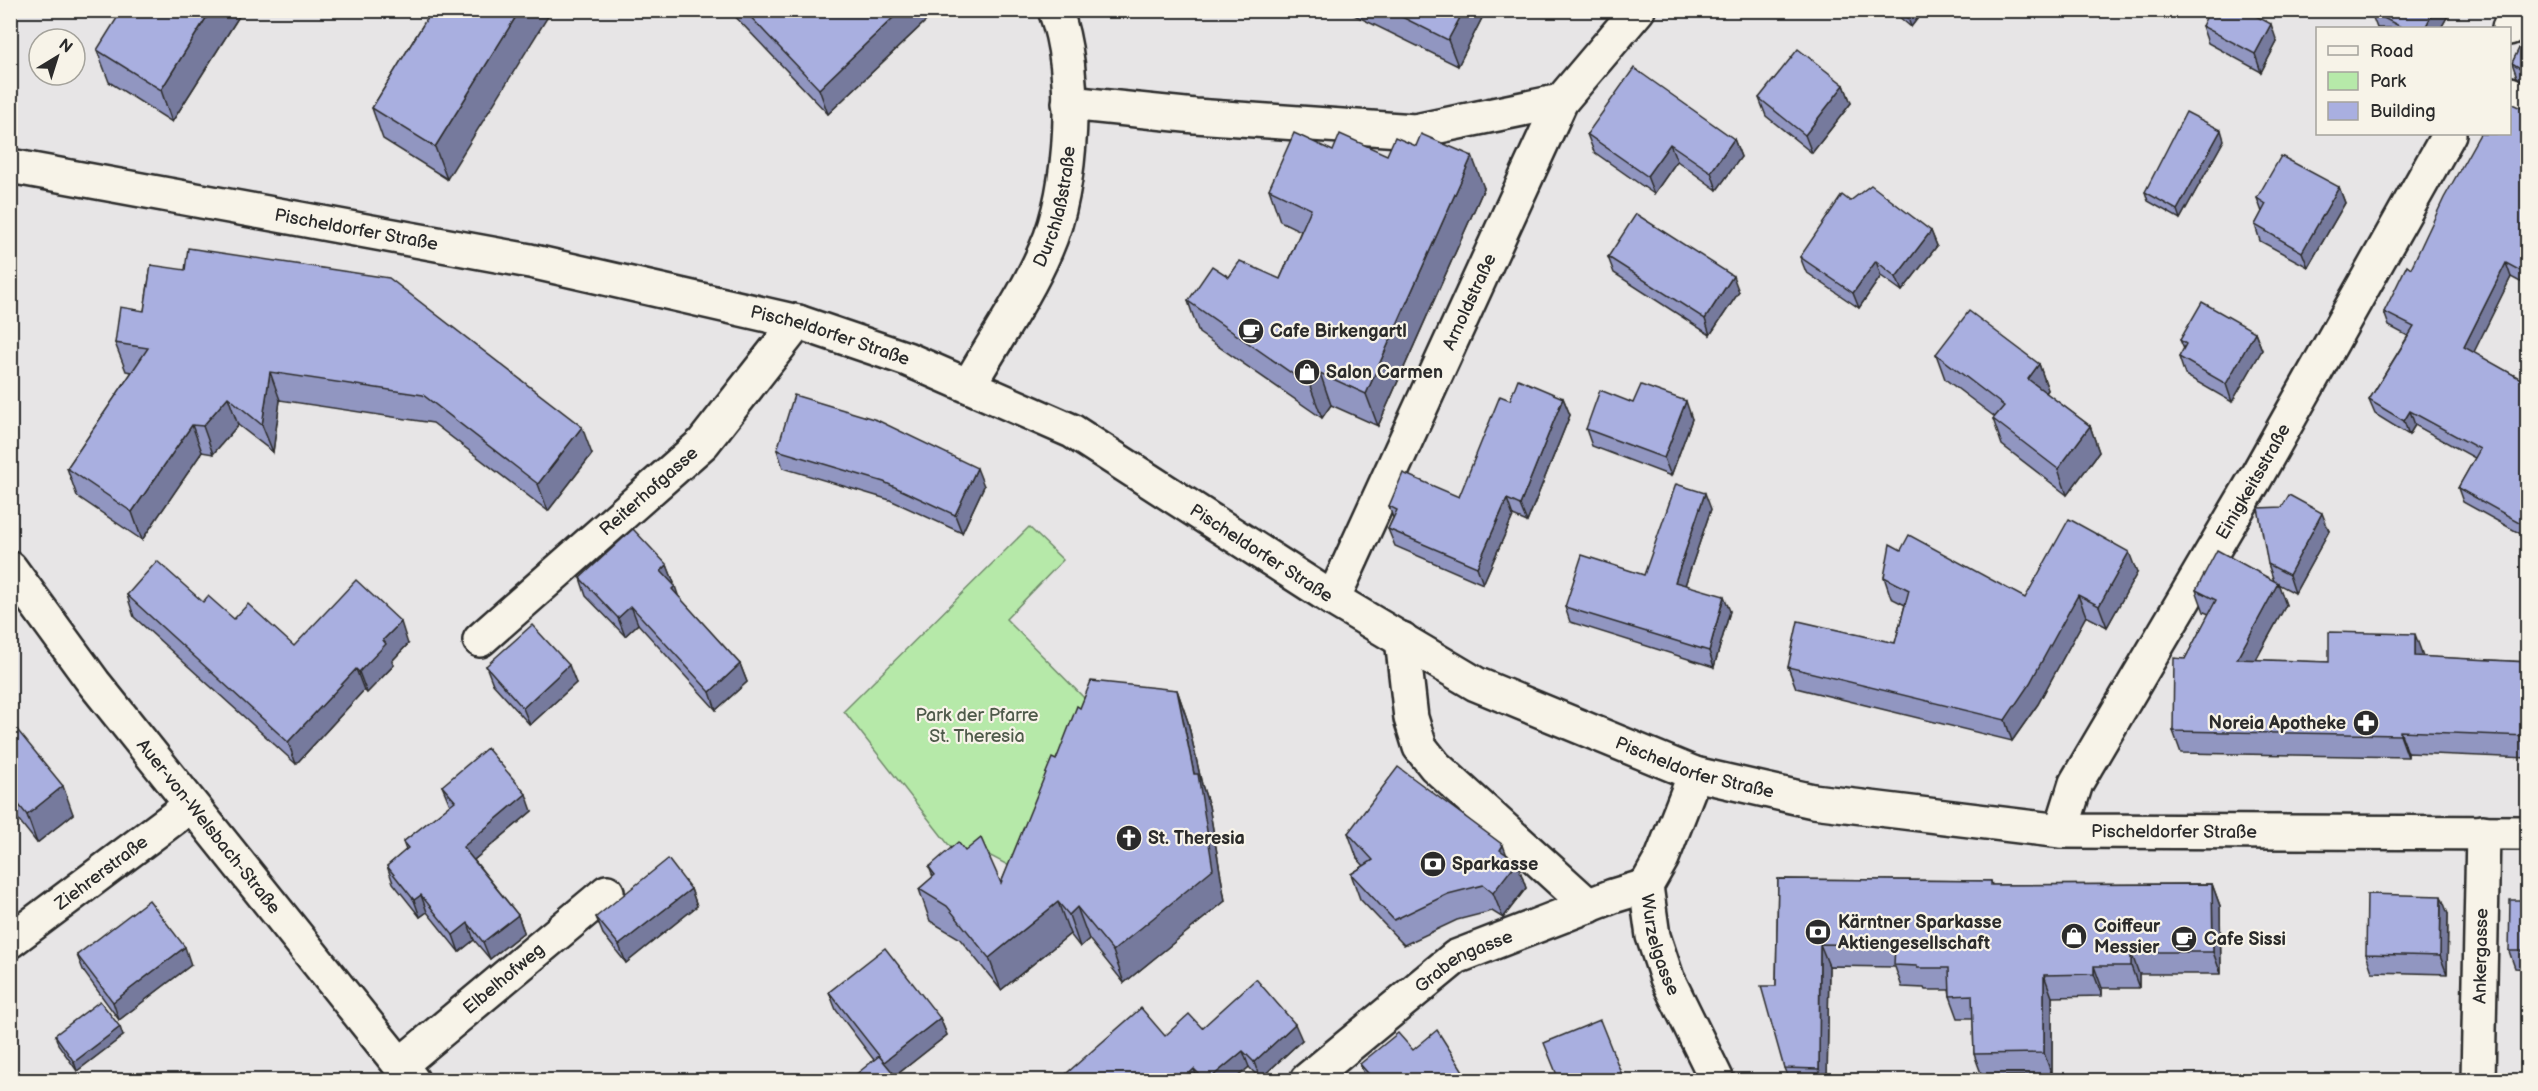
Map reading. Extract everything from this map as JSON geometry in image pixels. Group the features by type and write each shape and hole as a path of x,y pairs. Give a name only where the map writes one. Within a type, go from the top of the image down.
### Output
{"street":[{"name":"Durchlaßstraße","path":"969,385 1046,249 1065,189 1069,103 1064,33 1055,10"},
{"name":"Arnoldstraße","path":"1333,599 1561,101 1638,10"},
{"path":"2510,27 2519,10"},
{"path":"2511,95 2528,104"},
{"path":"1069,103 1195,116 1415,131 1561,101"},
{"name":"Einigkeitsstraße","path":"2061,831 2076,783 2255,479 2448,135"},
{"name":"Pischeldorfer Straße","path":"10,166 530,261 798,322 907,359 1072,430 1333,599 1476,684 1695,774 1813,801 2061,831 2528,832"},
{"name":"Reiterhofgasse","path":"480,640 703,443 798,322"},
{"name":"Auer-von-Welsbach-Straße","path":"10,568 94,683 406,1073"},
{"path":"1402,639 1411,718 1420,747 1435,766 1589,906"},
{"name":"Wurzelgasse","path":"1695,774 1662,858 1646,886 1653,936 1667,978 1717,1080"},
{"name":"Ziehrerstraße","path":"10,941 191,805"},
{"name":"Ankergasse","path":"2478,1080 2483,832"},
{"name":"Grabengasse","path":"1307,1080 1456,957 1646,886"},
{"name":"Elbelhofweg","path":"406,1073 607,892"}],"green space":[{"name":"Park der Pfarre St. Theresia","path":"1029,527 1063,560 1006,619 1092,706 1015,869 989,855 966,867 844,711"}],"building":[{"path":"122,10 211,10 161,90 97,50"},
{"path":"432,10 520,10 435,147 372,108"},
{"path":"744,10 901,10 819,89"},
{"path":"1388,10 1464,10 1448,40"},
{"path":"2210,10 2245,10 2271,24 2255,54 2202,26"},
{"path":"2434,10 2426,27 2401,27 2370,11"},
{"path":"2528,30 2528,73 2512,63"},
{"path":"1798,49 1844,85 1805,135 1759,98"},
{"path":"1634,68 1734,139 1711,172 1670,144 1647,176 1587,134"},
{"path":"2511,103 2523,109 2528,107 2528,275 2506,263 2464,347 2528,383 2528,527 2458,488 2480,449 2410,411 2404,421 2369,400 2414,327 2384,312 2407,265 2411,268 2444,198 2479,135 2511,135"},
{"path":"2186,112 2221,130 2177,210 2145,192"},
{"path":"1294,133 1333,151 1340,134 1387,155 1395,137 1416,146 1421,134 1472,156 1366,394 1320,373 1310,386 1188,301 1212,266 1229,277 1240,261 1280,279 1311,209 1269,189"},
{"path":"2281,156 2339,187 2302,252 2255,225 2266,204 2257,198"},
{"path":"1871,185 1931,231 1896,277 1876,261 1853,293 1800,257 1842,195 1850,201"},
{"path":"1636,214 1733,276 1705,319 1608,257"},
{"path":"188,248 389,278 582,427 538,484 423,395 270,372 262,425 228,397 203,426 192,425 132,512 67,468 148,348 115,343 120,307 144,311 151,265 185,270"},
{"path":"2202,302 2255,332 2226,384 2179,357 2186,344 2180,340"},
{"path":"1969,311 2039,364 2028,379 2090,426 2058,469 1993,419 2004,406 1936,354"},
{"path":"1518,379 1563,398 1520,505 1507,499 1477,567 1388,529 1397,510 1389,506 1403,473 1459,497 1500,396 1510,400"},
{"path":"1641,385 1686,401 1664,458 1586,429 1600,390 1633,403"},
{"path":"794,395 877,420 977,468 955,515 884,482 777,450"},
{"path":"1676,484 1705,493 1675,582 1724,596 1709,651 1565,607 1582,555 1644,575"},
{"path":"2289,495 2322,513 2289,575 2268,564 2258,508 2282,507"},
{"path":"2069,519 2129,552 2099,606 2078,595 2030,683 2005,720 1788,667 1798,621 1895,643 1909,590 1884,577 1890,544 1901,550 1909,535 2025,598"},
{"path":"633,529 667,565 661,571 675,586 672,589 740,664 710,692 631,606 618,618 580,578"},
{"path":"2217,550 2278,583 2237,659 2329,662 2329,632 2415,634 2415,656 2528,662 2528,736 2400,731 2400,735 2173,731 2174,658 2185,659 2216,600 2196,590"},
{"path":"157,561 203,602 208,596 234,619 248,604 294,646 356,580 401,622 383,640 386,644 359,672 356,669 288,742 127,595"},
{"path":"532,625 569,665 523,708 486,666"},
{"name":"St. Theresia","path":"1091,681 1177,690 1194,774 1198,774 1213,869 1113,951 1077,907 1069,915 1058,902 989,958 947,906 919,889 935,875 929,867 958,842 965,851 981,838 1001,883 1052,758 1056,760 1077,706 1080,708"},
{"path":"10,721 63,786 27,815 10,794"},
{"path":"487,748 526,794 463,847 518,915 483,942 468,923 453,935 421,895 414,900 387,866 408,848 403,842 455,801 442,786"},
{"name":"Sparkasse","path":"1398,767 1503,845 1500,850 1517,862 1493,893 1483,885 1448,894 1394,920 1351,874 1373,860 1348,833"},
{"path":"668,859 691,889 619,945 596,917"},
{"path":"1778,879 1991,881 1991,885 2212,884 2213,952 2131,952 2131,966 2094,966 2094,974 2044,975 2044,1053 1974,1054 1972,995 1950,996 1949,968 1894,965 1895,945 1820,944 1819,1069 1784,1068 1761,986 1776,986"},
{"path":"2367,894 2441,896 2440,956 2366,954"},
{"path":"149,900 185,947 113,1002 77,955"},
{"path":"2510,900 2528,900 2528,951 2509,951"},
{"path":"885,948 940,1018 884,1062 829,992"},
{"path":"1256,979 1295,1024 1254,1062 1243,1051 1208,1080 1205,1080 1194,1069 1182,1080 1059,1080 1141,1008 1165,1036 1189,1014 1202,1028"},
{"path":"100,1001 120,1027 74,1062 55,1035"},
{"path":"1600,1020 1624,1080 1559,1080 1544,1043"},
{"path":"1437,1030 1467,1080 1374,1080 1360,1064 1398,1033 1413,1050"},
{"path":"879,1056 899,1080 849,1080"}],"place":[{"name":"Cafe Birkengartl","path":"1251,331"},
{"name":"Salon Carmen","path":"1307,372"},
{"name":"Noreia Apotheke","path":"2366,723"},
{"name":"St. Theresia","path":"1129,838"},
{"name":"Sparkasse","path":"1433,864"},
{"name":"Kärntner Sparkasse Aktiengesellschaft","path":"1818,932"},
{"name":"Coiffeur Messier","path":"2074,936"},
{"name":"Cafe Sissi","path":"2184,939"}]}
